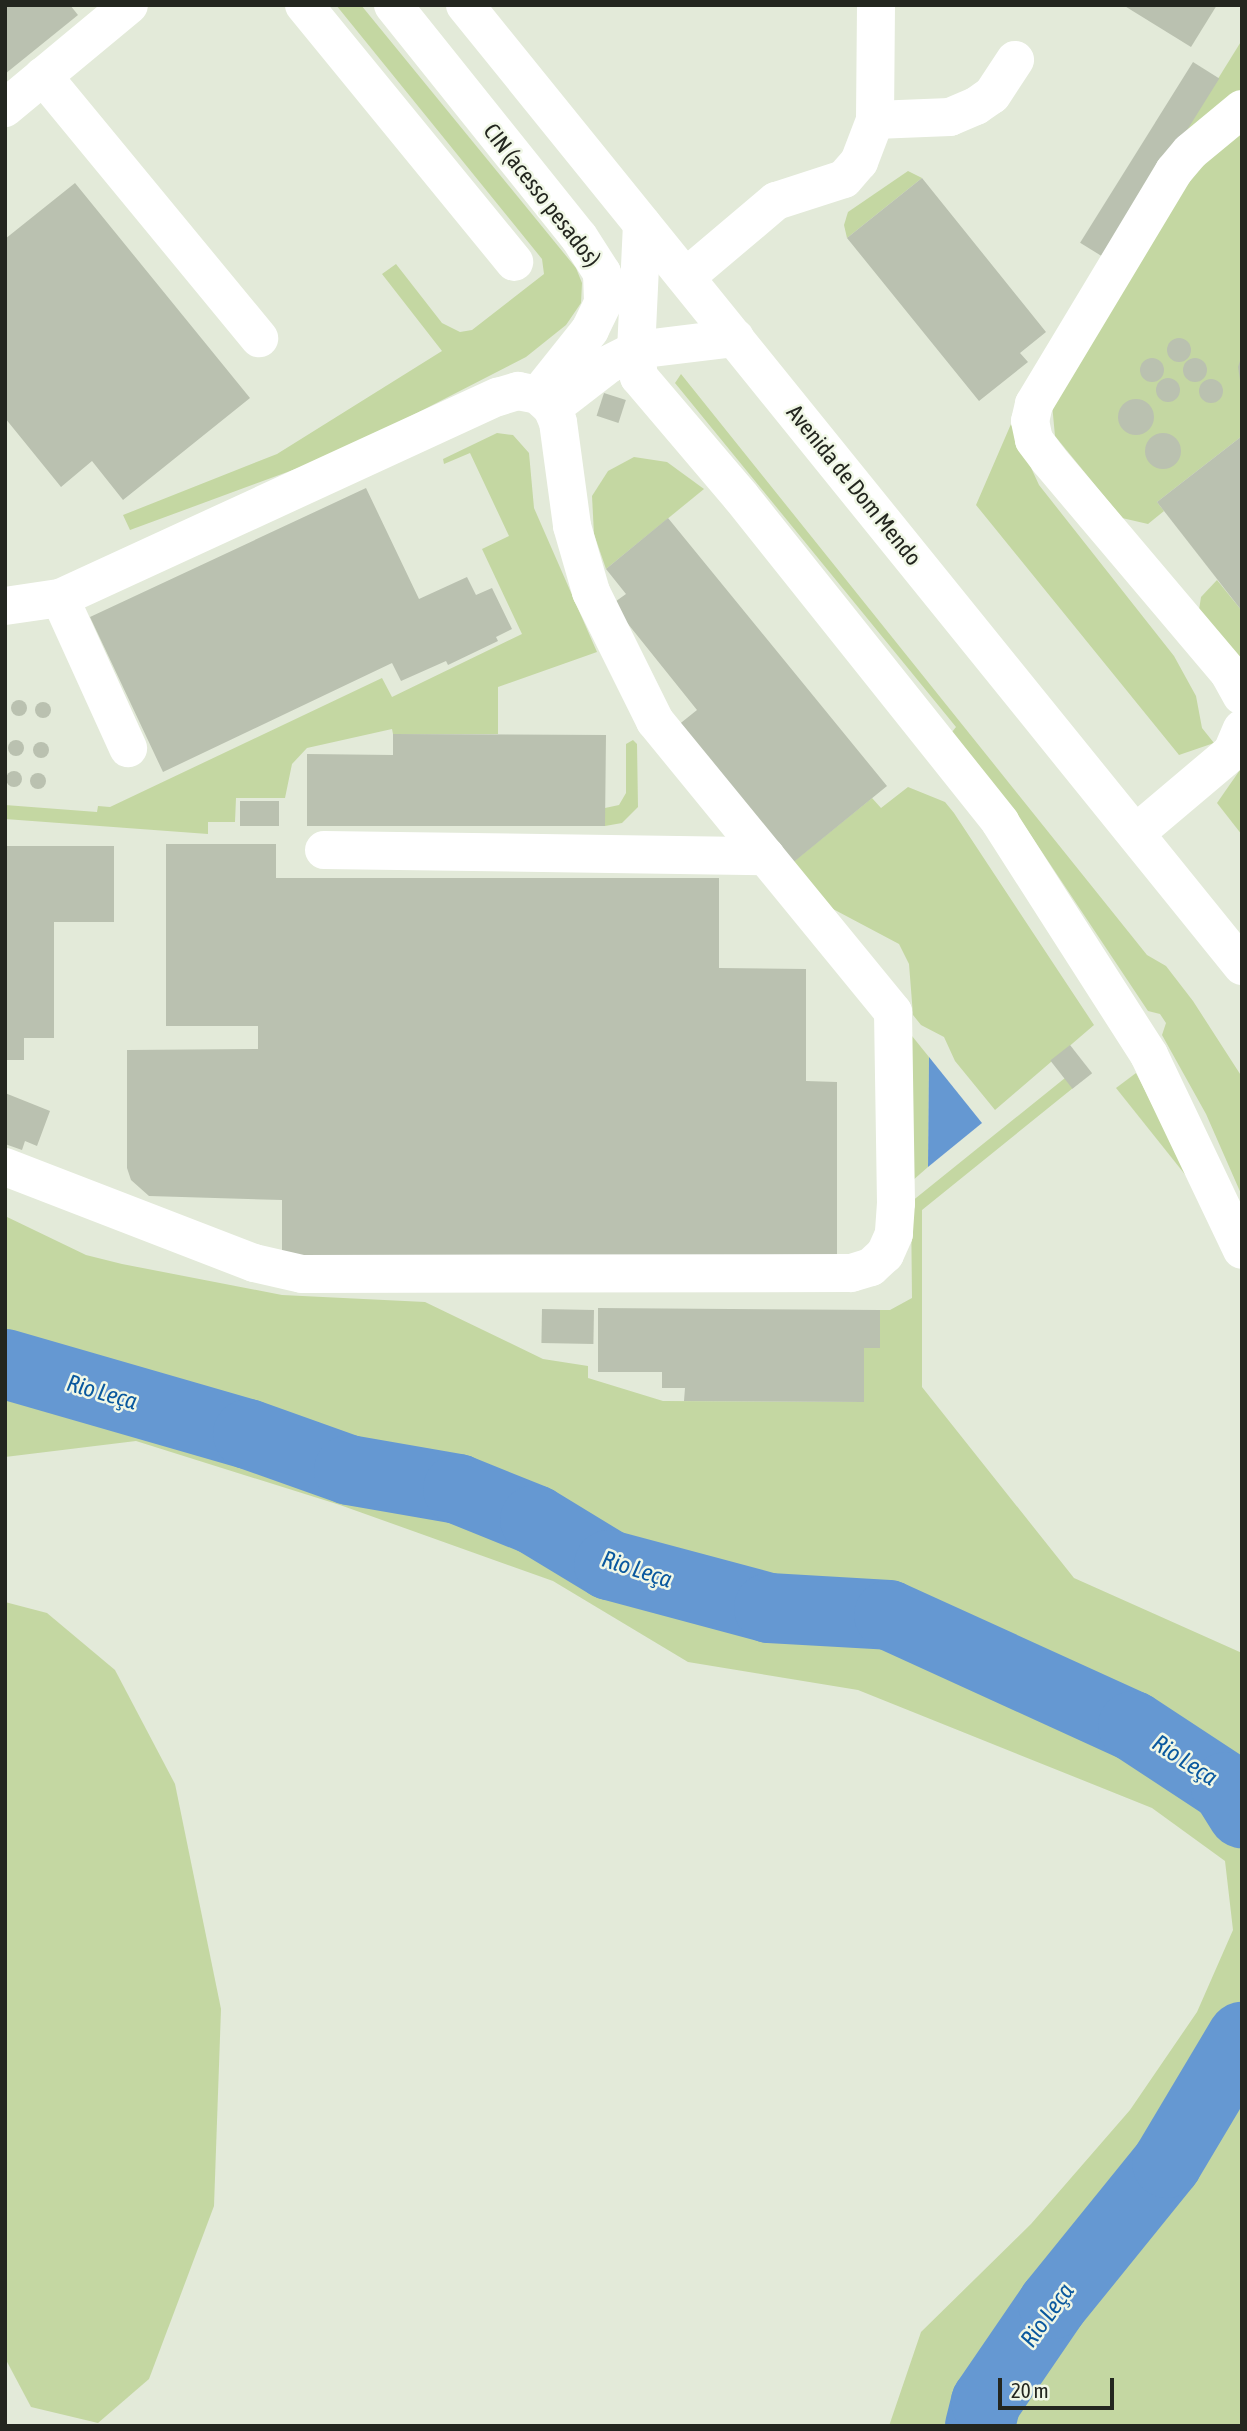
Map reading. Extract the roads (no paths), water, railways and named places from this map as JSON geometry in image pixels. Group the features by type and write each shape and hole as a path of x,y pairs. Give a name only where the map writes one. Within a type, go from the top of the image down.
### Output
{"main road":[{"path":"5,108 129,5"},
{"path":"304,5 514,262"},
{"name":"CIN (acesso pesados)","path":"393,5 579,237 603,273 603,303 590,330 545,401"},
{"name":"Avenida de Dom Mendo","path":"465,5 1242,966"},
{"path":"685,277 776,201 844,179 859,162 875,120 876,5"},
{"path":"875,120 950,117 976,106 992,95 1015,60"},
{"path":"43,76 259,338"},
{"path":"1242,109 1190,152 1174,171 1034,404 1030,421 1034,440 1049,460 1229,673 1242,696"},
{"path":"642,224 654,347 639,377 659,396 1000,822 1149,1055 1242,1250"},
{"path":"545,401 609,364 654,347 735,338"},
{"path":"5,606 60,598 498,397 518,391 545,401"},
{"path":"5,1167 254,1264 302,1273 850,1273 871,1267 885,1254 894,1234 897,1203 893,1012 655,721 611,639 580,560 545,401"},
{"path":"60,598 128,748"},
{"path":"1136,832 1232,752 1242,729"},
{"path":"324,850 766,856"}],"water":[{"path":"929,1057 982,1123 928,1167"}],"waterway":[{"name":"Rio Leça","path":"5,1364 248,1434 349,1470 458,1489 535,1520 609,1565 769,1608 889,1615 1133,1726 1226,1787 1242,1813"},
{"name":"Rio Leça","path":"980,2426 986,2402 1053,2304 1167,2163 1242,2037"}]}
